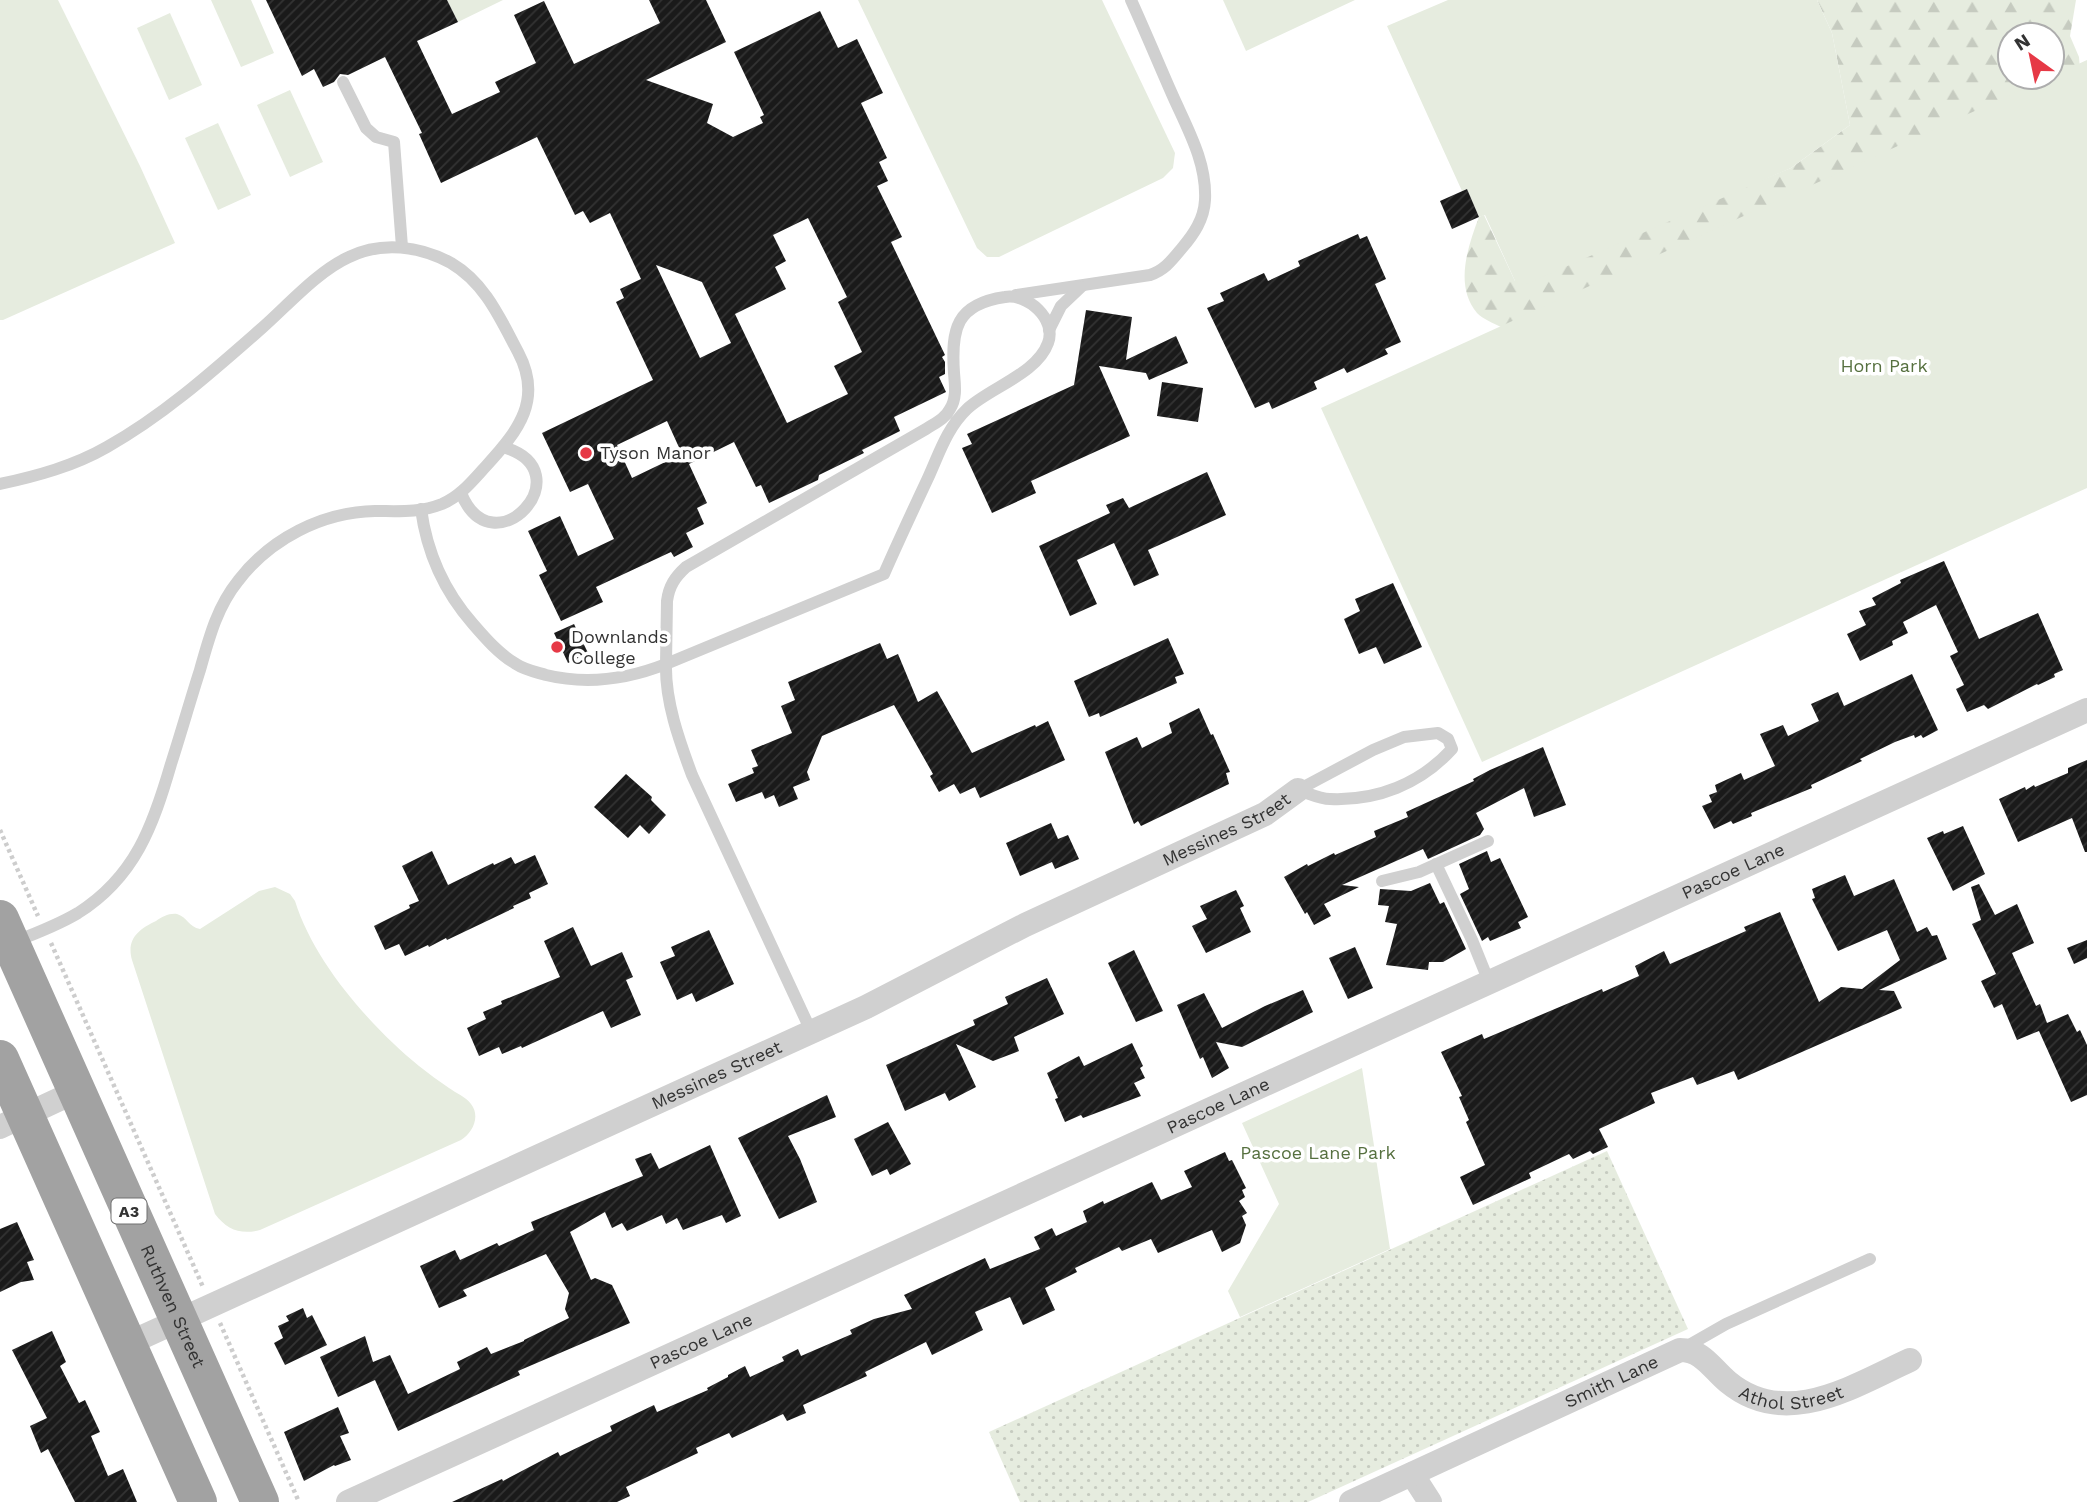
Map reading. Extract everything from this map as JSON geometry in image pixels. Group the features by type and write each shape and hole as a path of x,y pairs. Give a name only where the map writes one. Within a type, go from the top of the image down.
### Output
{"highway":[{"name":"Ruthven Street","path":"14,935 77,1091 195,1313 260,1502"},
{"path":"0,1059 13,1121 127,1344 198,1502"}],"street":[{"name":"Pascoe Lane","path":"348,1502 2087,710"},
{"name":"Messines Street","path":"127,1344 866,1007 1025,925 1265,814 1298,790"},
{"path":"13,1121 77,1091"},
{"name":"Athol Street","path":"1681,1350 1695,1352 1703,1357 1724,1379 1742,1392 1771,1402 1787,1404 1803,1404 1826,1398 1910,1360"},
{"name":"Smith Lane","path":"1351,1502 1681,1350"},
{"path":"1412,1474 1430,1502"}],"lane":[{"path":"811,1031 692,775 676,725 666,664 667,601 671,585 686,567 946,415 954,399 953,340 960,320 976,305 986,300 1150,275 1164,269 1192,237 1202,216 1205,201 1198,152 1131,0"},
{"path":"343,82 369,132 394,142 402,247"},
{"path":"0,484 53,470 104,449 172,405 337,263 365,251 383,247 420,250 437,256 471,278 490,300 524,363 529,382 528,401 521,419 503,447 461,493 447,502 421,509 350,513 308,526 270,548 239,579 216,616 159,805 142,847 122,874 98,899 80,912 14,935"},
{"path":"1049,330 1061,306 1071,294 1084,285"},
{"path":"421,509 434,562 451,596 497,649 517,665 554,677 592,680 630,676 666,664 884,574 951,427 969,406 1036,362 1050,341 1049,330 1039,310 1021,298 1011,296"},
{"path":"461,493 471,510 487,520 506,521 524,512 535,494 535,473 523,456 503,447"},
{"path":"1438,733 1448,739 1452,749 1422,776 1381,795 1328,800 1298,790 1373,750 1404,737 1438,733"},
{"path":"1382,881 1419,872 1488,841"},
{"path":"1436,864 1489,982"},
{"name":"Smith Lane","path":"1681,1350 1726,1324 1870,1259"}],"path":[{"path":"0,830 14,935 195,1313 299,1502"}],"green space":[{"path":"0,0 58,0 175,243 3,320 0,320"},
{"path":"211,0 251,0 274,53 241,67"},
{"path":"447,0 503,0 458,22"},
{"path":"858,0 1102,0 1175,153 1173,168 1163,178 999,257 987,257 977,248"},
{"path":"1223,0 1355,0 1246,51"},
{"path":"1448,0 1817,0 1832,33 1850,125 1791,168 1524,285 1515,281 1485,215 1479,217 1467,189 1462,191 1387,26"},
{"path":"1817,0 2076,0 2070,36 2079,57 2080,69 2066,75 2066,21 1996,21 1996,91 2031,91 1501,327 1477,313 1470,302 1466,291 1465,266 1479,217 1484,215 1515,281 1791,168 1850,125 1832,33"},
{"path":"170,13 202,85 169,100 137,28"},
{"name":"Horn Park","path":"2087,60 2087,488 1482,762 1321,408 2019,91 2066,91 2066,70"},
{"path":"290,90 323,162 290,177 257,105"},
{"path":"218,123 251,195 218,210 185,138"},
{"path":"275,887 290,894 295,901 316,947 363,1012 419,1066 464,1097 474,1109 475,1119 472,1129 461,1140 260,1230 247,1232 224,1224 215,1214 132,960 131,946 139,931 166,916 177,914 200,929 259,891"},
{"name":"Pascoe Lane Park","path":"1362,1068 1390,1249 1240,1317 1228,1291 1279,1204 1242,1123"},
{"path":"1607,1151 1688,1329 1308,1502 1020,1502 989,1432"}],"building":[{"path":"266,0 447,0 458,22 417,41 452,114 500,92 495,82 536,63 514,15 544,1 574,64 660,23 649,0 706,0 726,42 646,80 713,104 707,123 733,137 763,123 760,117 764,115 734,52 820,11 838,48 857,39 883,93 861,103 887,158 879,162 888,181 877,186 902,237 891,242 945,355 942,357 945,374 939,377 946,392 894,417 900,431 862,450 864,453 819,475 818,480 769,503 761,485 756,487 734,442 689,464 707,503 697,508 704,524 686,533 693,547 674,557 671,552 596,587 603,602 561,621 539,575 547,571 528,531 560,516 578,556 614,539 588,484 570,492 542,433 653,380 616,302 624,298 620,289 641,279 610,213 590,223 583,211 575,215 537,137 441,183 419,134 422,133 385,57 348,75 340,74 334,82 323,87 314,69 302,76","holes":["808,218 847,297 838,302 862,352 834,366 848,394 787,423 735,314 786,289 775,267 786,261 773,235","656,265 702,282 731,343 700,358","667,421 682,454 632,478 617,445"]},
{"path":"1467,189 1479,217 1452,229 1440,201"},
{"path":"1358,234 1360,239 1367,236 1386,279 1375,284 1401,342 1385,349 1388,354 1347,373 1344,368 1314,382 1317,389 1272,409 1269,402 1255,408 1207,308 1224,301 1220,293 1264,273 1268,281 1300,266 1298,261"},
{"path":"1086,310 1132,317 1126,360 1176,336 1188,363 1149,380 1146,373 1099,366 1130,436 1031,481 1036,493 992,513 962,448 972,444 967,434 1074,385"},
{"path":"1162,382 1203,388 1198,422 1157,416"},
{"path":"1207,472 1226,515 1148,550 1159,575 1134,586 1114,543 1077,560 1097,604 1070,616 1039,546 1110,513 1106,505 1123,498 1129,508"},
{"path":"1944,561 1979,639 2038,613 2063,670 2054,674 2055,677 1988,709 1984,705 1967,712 1956,689 1964,685 1950,656 1958,652 1936,605 1903,622 1908,633 1892,641 1893,645 1860,661 1847,634 1866,625 1859,611 1876,605 1872,598 1901,583 1900,580"},
{"path":"1393,583 1422,647 1384,664 1376,647 1359,654 1344,619 1360,611 1355,599"},
{"path":"574,624 588,653 568,663 554,633"},
{"path":"1168,638 1184,674 1175,677 1177,683 1100,717 1099,713 1089,717 1074,681"},
{"path":"880,643 887,659 898,654 918,702 937,691 972,753 1048,721 1065,760 980,798 975,787 960,794 954,784 939,792 930,776 933,774 894,705 822,736 807,772 810,780 793,787 798,799 779,807 774,795 765,799 762,792 736,802 728,784 754,773 752,768 758,766 751,750 792,733 781,706 795,700 788,682"},
{"path":"1912,674 1938,730 1923,738 1921,735 1915,738 1914,735 1895,742 1811,785 1812,788 1751,813 1752,816 1733,824 1731,821 1714,829 1702,806 1712,802 1709,795 1717,792 1715,785 1741,773 1744,780 1775,766 1760,734 1783,725 1788,736 1819,721 1811,704 1838,692 1844,706"},
{"path":"1199,708 1230,772 1226,773 1229,784 1141,826 1138,821 1134,824 1105,752 1137,737 1142,748 1172,733 1169,723"},
{"path":"1543,747 1566,805 1534,817 1524,788 1476,813 1484,829 1480,835 1428,859 1423,849 1342,885 1359,887 1324,904 1331,916 1314,925 1307,912 1305,914 1284,877 1307,864 1308,866 1376,837 1374,831 1408,817 1406,812"},
{"path":"2087,760 2087,852 2072,818 2018,842 1999,799 2068,773 2068,768"},
{"path":"626,774 652,797 651,800 666,815 649,834 640,825 628,838 594,807"},
{"path":"1051,823 1058,839 1068,835 1079,859 1055,869 1052,862 1020,876 1006,843"},
{"path":"1963,826 1985,874 1953,891 1927,838"},
{"path":"432,851 448,885 493,863 494,865 511,857 515,864 535,855 548,884 529,893 531,898 513,906 514,908 447,940 446,938 405,956 399,944 385,950 374,926 419,901 402,866"},
{"path":"1487,851 1491,862 1500,858 1528,917 1518,922 1521,928 1490,941 1488,937 1482,941 1460,894 1469,889 1459,864"},
{"path":"1845,875 1854,896 1894,879 1917,932 1927,927 1932,936 1937,935 1947,959 1879,990 1894,991 1902,1008 1738,1080 1734,1071 1697,1085 1693,1077 1651,1093 1655,1103 1599,1129 1608,1147 1573,1159 1569,1154 1529,1173 1531,1178 1473,1205 1460,1177 1485,1165 1466,1122 1469,1120 1459,1097 1462,1096 1441,1052 1482,1034 1484,1039 1639,976 1635,966 1664,951 1670,964 1746,931 1744,927 1780,912 1819,1002 1841,987 1862,989 1900,960 1887,930 1838,951 1812,899 1815,898 1812,889"},
{"path":"1430,883 1440,904 1444,902 1466,949 1443,962 1429,962 1428,970 1386,965 1397,924 1385,922 1389,906 1378,905 1380,889 1411,891"},
{"path":"1979,884 1995,915 2017,904 2034,943 2012,953 2036,1006 2040,1004 2047,1023 2068,1014 2077,1032 2080,1030 2087,1045 2087,1095 2071,1102 2039,1031 2017,1040 2002,1004 1994,1008 1981,981 1996,974 1972,924 1981,920 1971,887"},
{"path":"1236,890 1244,906 1240,908 1251,932 1206,953 1192,926 1207,919 1200,906"},
{"path":"573,927 591,966 622,952 633,977 626,980 641,1015 611,1028 603,1011 522,1048 521,1046 502,1054 499,1047 479,1056 467,1028 486,1019 483,1012 502,1004 501,1001 560,977 544,941"},
{"path":"709,930 734,984 696,1002 692,993 677,1000 660,962 675,956 671,947"},
{"path":"2087,940 2087,958 2074,964 2067,948"},
{"path":"1355,947 1373,988 1348,999 1329,958"},
{"path":"1134,950 1163,1011 1136,1022 1108,963"},
{"path":"1047,978 1064,1014 1014,1037 1019,1051 993,1061 956,1044 976,1087 949,1101 945,1093 905,1111 886,1065 975,1025 973,1020 1008,1004 1005,997"},
{"path":"1303,990 1313,1012 1242,1047 1216,1042 1229,1068 1212,1078 1203,1057 1200,1059 1177,1005 1204,993 1222,1028"},
{"path":"1132,1043 1143,1066 1140,1068 1145,1078 1134,1083 1141,1096 1065,1122 1047,1073 1079,1056 1084,1066"},
{"path":"827,1095 836,1117 788,1136 817,1202 779,1219 738,1138"},
{"path":"888,1122 911,1164 890,1175 887,1169 872,1176 854,1139"},
{"path":"710,1145 741,1216 726,1223 722,1215 683,1230 677,1218 666,1224 662,1215 627,1231 622,1223 612,1228 605,1212 570,1232 591,1280 595,1278 612,1285 630,1323 518,1371 520,1375 398,1431 375,1380 338,1397 320,1357 365,1336 373,1362 390,1355 408,1394 460,1369 457,1362 487,1347 491,1354 569,1318 565,1309 569,1293 546,1254 463,1290 467,1296 439,1308 420,1266 455,1250 460,1260 497,1243 499,1246 534,1230 531,1222 643,1176 635,1159 651,1153 659,1169"},
{"path":"1225,1152 1246,1188 1242,1190 1245,1197 1239,1201 1247,1213 1242,1216 1246,1225 1240,1243 1222,1252 1212,1230 1158,1253 1151,1239 1122,1251 1119,1247 1075,1268 1077,1272 1045,1288 1055,1310 1023,1325 1010,1297 975,1312 983,1330 932,1355 926,1342 865,1372 867,1376 803,1405 806,1413 787,1421 783,1414 732,1438 729,1433 696,1448 698,1453 626,1487 630,1496 617,1502 452,1502 502,1479 503,1481 558,1452 560,1456 612,1431 610,1426 654,1405 657,1412 708,1390 707,1388 745,1366 750,1377 784,1361 782,1357 798,1349 801,1356 852,1334 850,1330 874,1319 912,1309 904,1295 985,1258 990,1269 1040,1249 1034,1237 1052,1228 1056,1236 1087,1222 1083,1211 1103,1201 1104,1204 1152,1182 1161,1200 1192,1187 1184,1171"},
{"path":"17,1222 34,1260 27,1262 34,1280 21,1282 0,1292 0,1229"},
{"path":"303,1308 307,1318 312,1315 327,1345 285,1365 274,1343 283,1338 278,1326 289,1321 286,1316"},
{"path":"52,1331 66,1362 60,1366 79,1403 85,1400 100,1432 91,1436 108,1476 123,1469 137,1502 75,1502 48,1449 41,1453 30,1426 47,1418 12,1350"},
{"path":"338,1407 349,1433 340,1436 351,1460 334,1465 304,1481 284,1432"}],"place":[{"name":"Tyson Manor","path":"586,453"},
{"name":"Downlands College","path":"557,647"}]}
